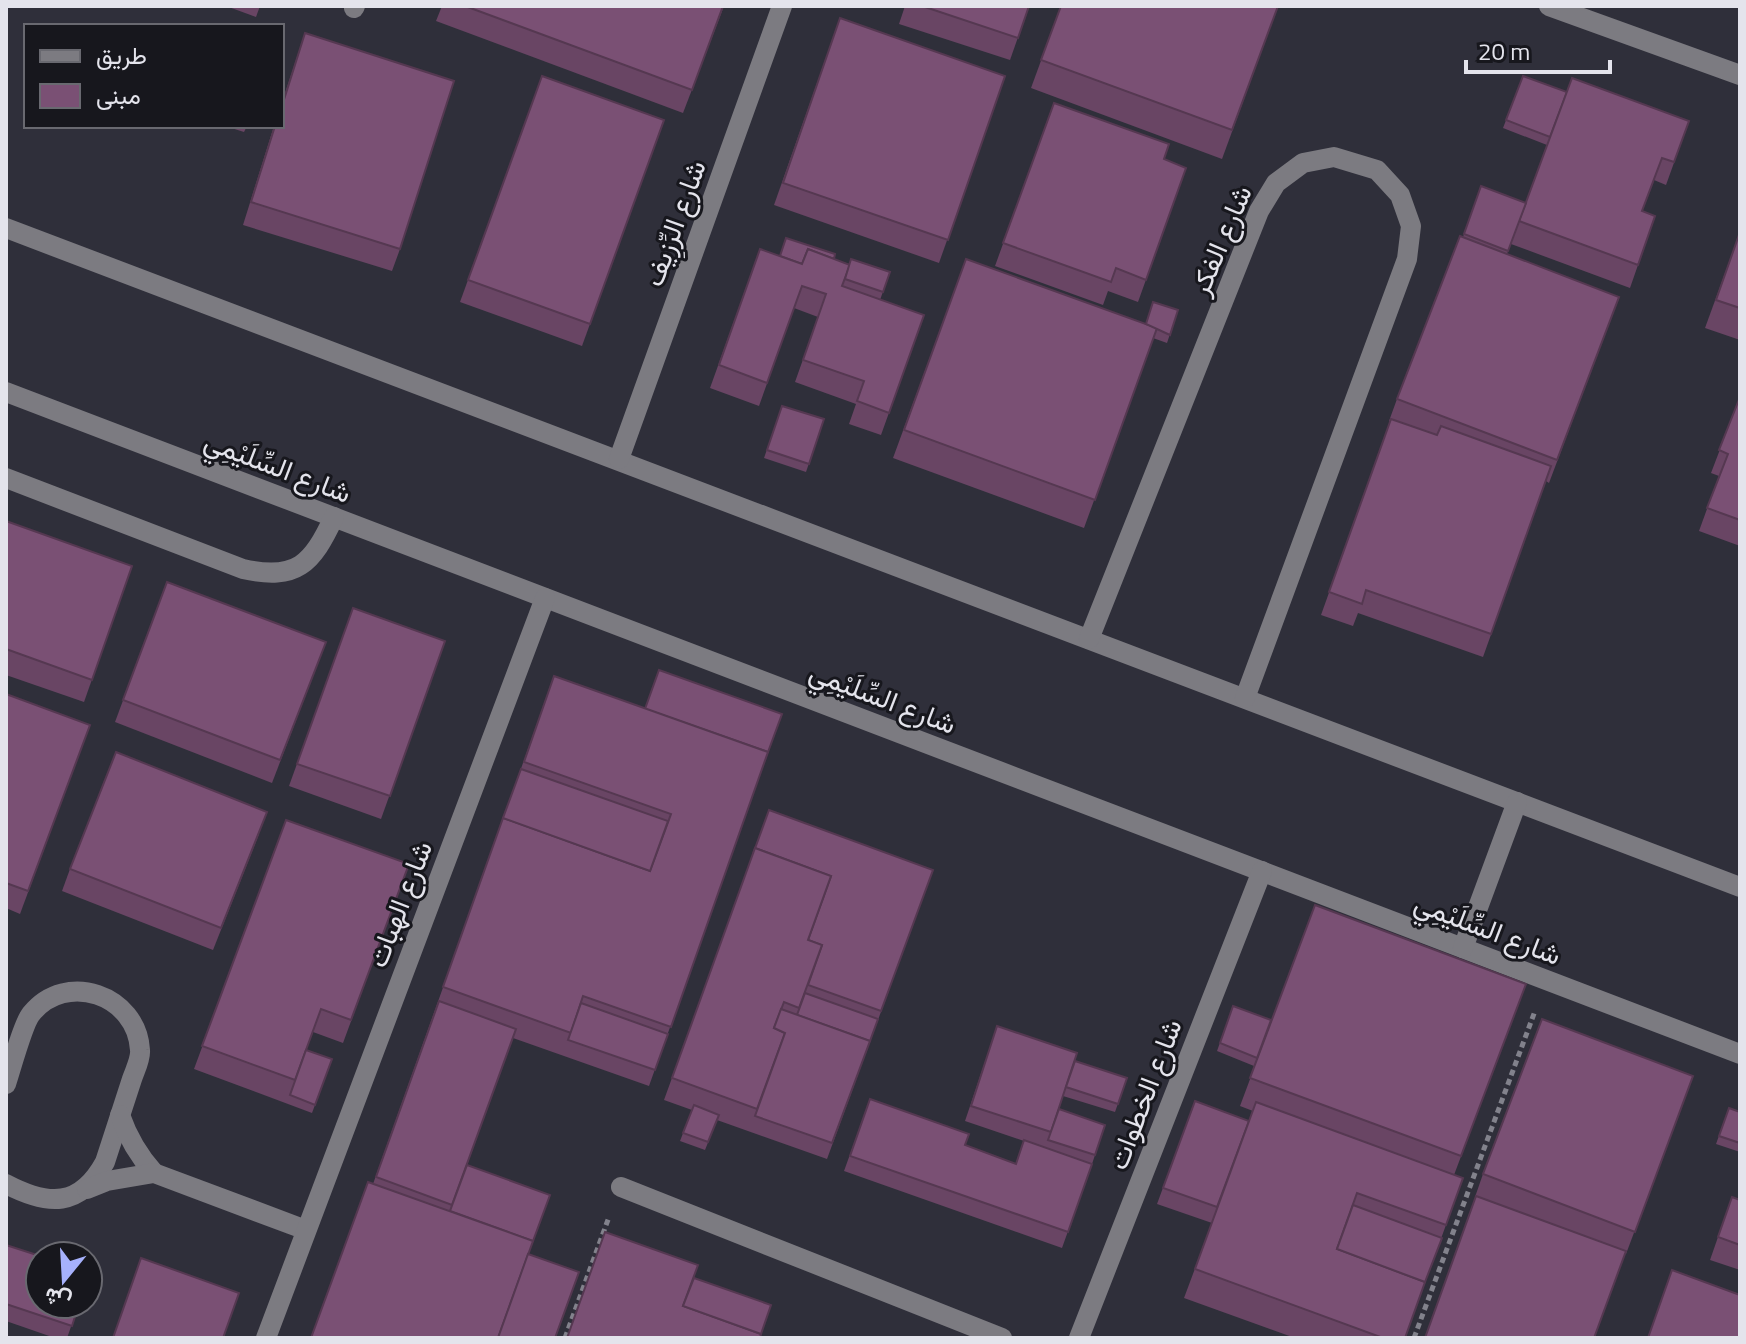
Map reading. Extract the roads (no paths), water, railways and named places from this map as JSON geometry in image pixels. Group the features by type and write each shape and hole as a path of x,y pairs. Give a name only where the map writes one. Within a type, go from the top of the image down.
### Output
{"street":[{"name":"شارع الرِّزِيف","path":"619,459 782,6"},
{"path":"1549,6 1740,75"},
{"name":"شارع الفكر","path":"1089,639 1259,211 1276,183 1303,163 1334,157 1377,170 1400,195 1411,226 1407,259 1245,698"},
{"path":"6,228 1740,887"},
{"name":"شارع السِّلَيْمِي","path":"6,392 1740,1054"},
{"path":"6,478 243,569 261,573 295,569 309,559 321,545 334,517"},
{"name":"شارع الهبات","path":"266,1338 545,598"},
{"path":"1463,948 1517,802"},
{"name":"شارع الخطوات","path":"1079,1338 1262,871"},
{"path":"6,1084 30,1015 48,999 73,991 98,993 121,1006 135,1027 141,1052 105,1162 85,1189"},
{"path":"120,1115 134,1146 154,1173"},
{"path":"6,1184 26,1195 50,1200 69,1197 107,1181 154,1173 306,1230"},
{"path":"621,1187 1002,1338"}]}
